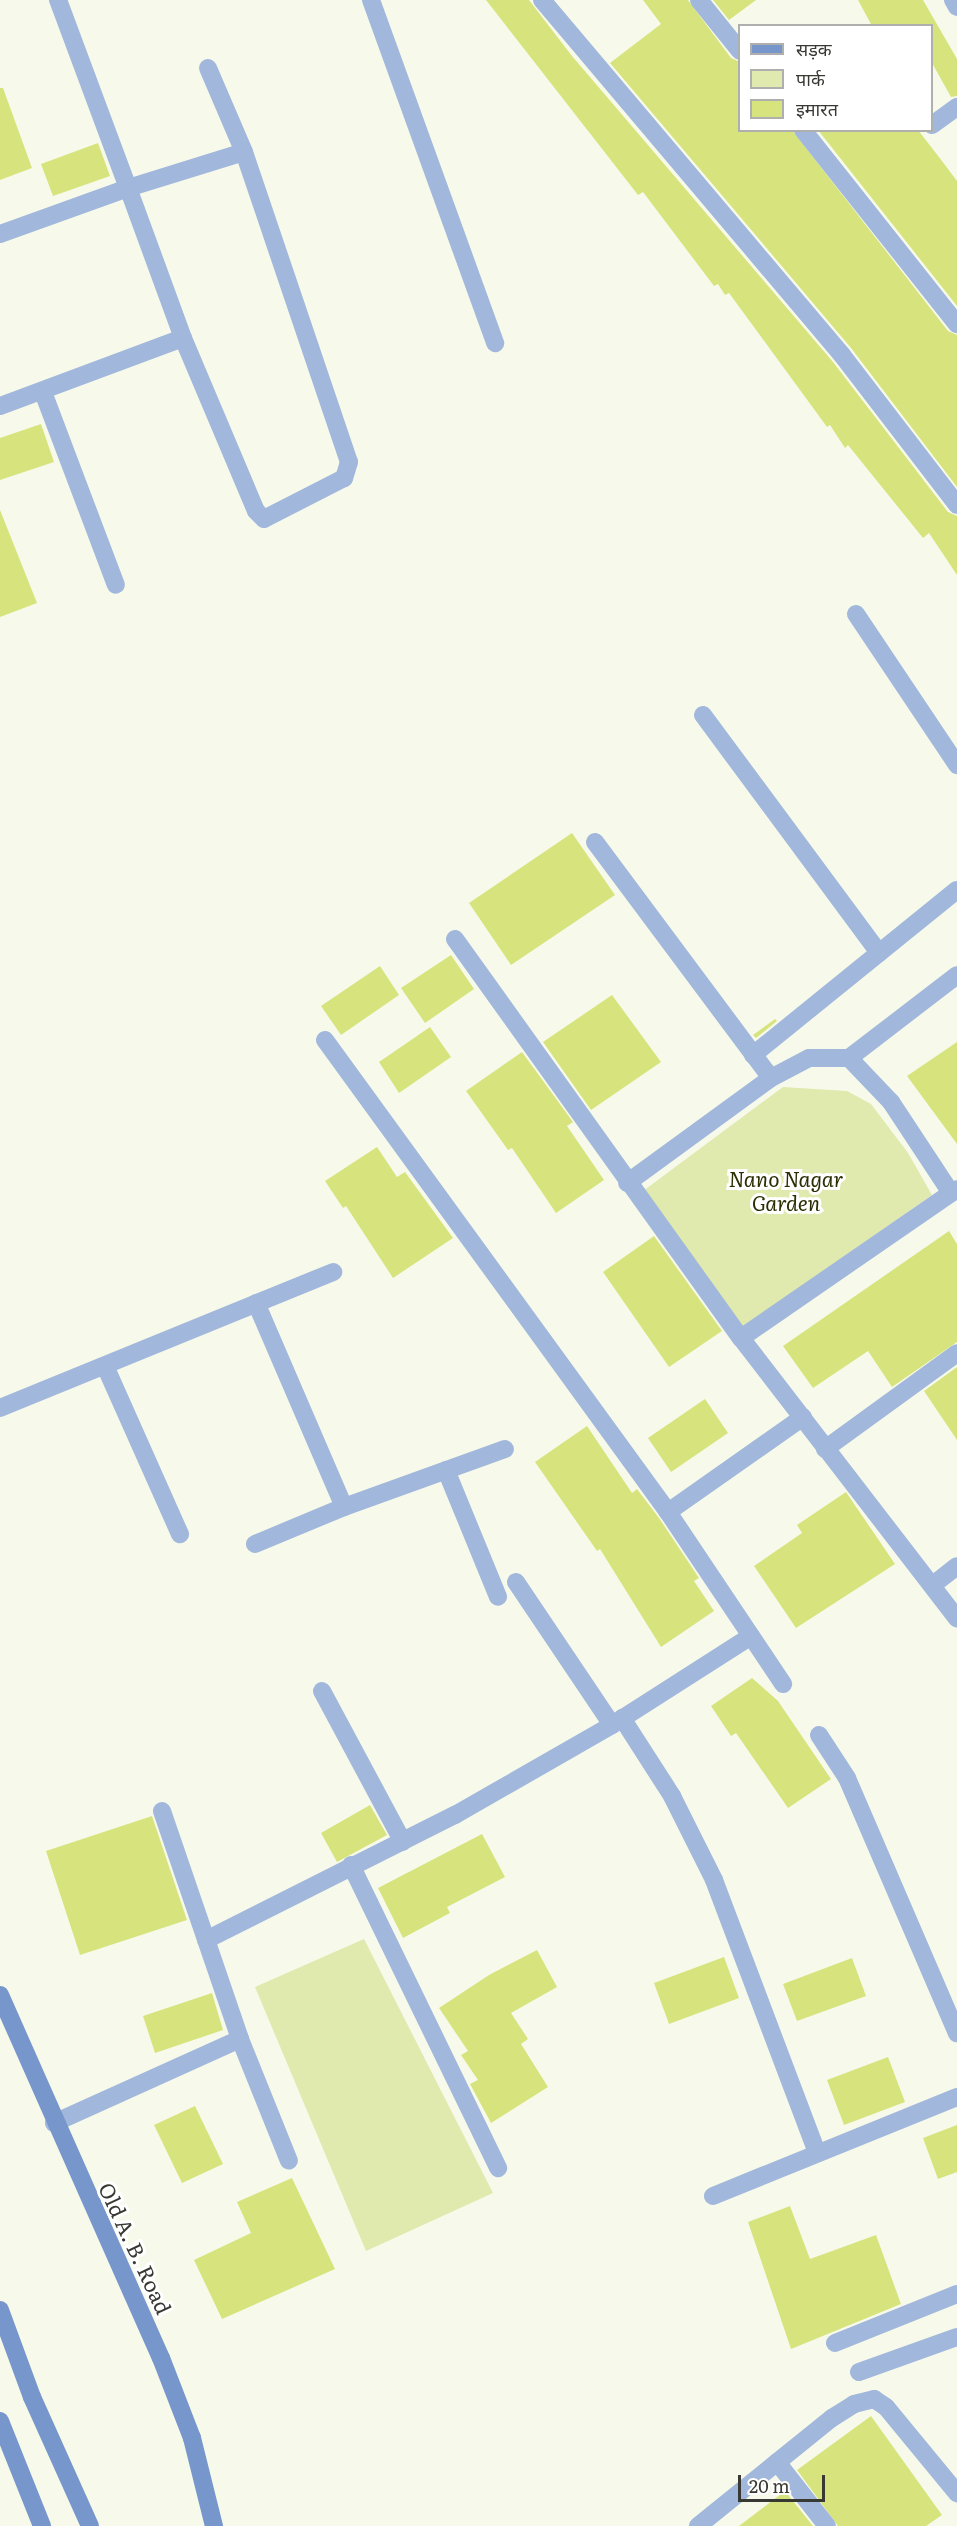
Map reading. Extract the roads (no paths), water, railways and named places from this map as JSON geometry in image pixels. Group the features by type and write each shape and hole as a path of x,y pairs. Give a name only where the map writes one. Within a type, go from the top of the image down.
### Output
{"main road":[{"name":"Old A. B. Road","path":"0,1995 54,2123 161,2358 192,2438 214,2526"},
{"path":"0,2310 32,2397 90,2526"},
{"path":"0,2421 42,2526"}],"street":[{"path":"58,0 183,338 256,511 264,519 275,516 344,478 349,462 244,152 208,68"},
{"path":"371,0 495,343"},
{"path":"542,0 842,355 957,504"},
{"path":"699,0 738,49"},
{"path":"953,0 957,7"},
{"path":"933,124 957,107"},
{"path":"805,132 957,324"},
{"path":"0,234 128,188 244,152"},
{"path":"0,406 43,392 183,338"},
{"path":"43,392 116,585"},
{"path":"856,614 957,765"},
{"path":"703,715 879,954"},
{"path":"595,842 771,1078"},
{"path":"753,1055 957,890"},
{"path":"455,939 627,1183 741,1338 825,1449 934,1584 957,1618"},
{"path":"627,1183 771,1078 809,1058 849,1058 957,975"},
{"path":"325,1040 668,1512 783,1684"},
{"path":"741,1338 954,1191 891,1102 849,1058"},
{"path":"0,1408 106,1368 333,1272"},
{"path":"256,1303 344,1507"},
{"path":"825,1449 957,1353"},
{"path":"106,1368 180,1534"},
{"path":"668,1512 803,1417"},
{"path":"255,1544 344,1507 505,1449"},
{"path":"446,1470 498,1597"},
{"path":"934,1584 957,1566"},
{"path":"516,1582 672,1796 714,1880 817,2152"},
{"path":"206,1940 403,1842 617,1721 750,1636"},
{"path":"322,1691 403,1842"},
{"path":"819,1735 851,1788 957,2033"},
{"path":"162,1810 240,2039 289,2161"},
{"path":"351,1866 498,2168"},
{"path":"54,2123 240,2039"},
{"path":"713,2196 957,2097"},
{"path":"835,2343 957,2294"},
{"path":"859,2372 957,2337"},
{"path":"698,2526 847,2409 874,2399 886,2408 957,2493"},
{"path":"777,2462 827,2526"}],"park label":[{"name":"Nano Nagar Garden","path":"786,1190"}]}
